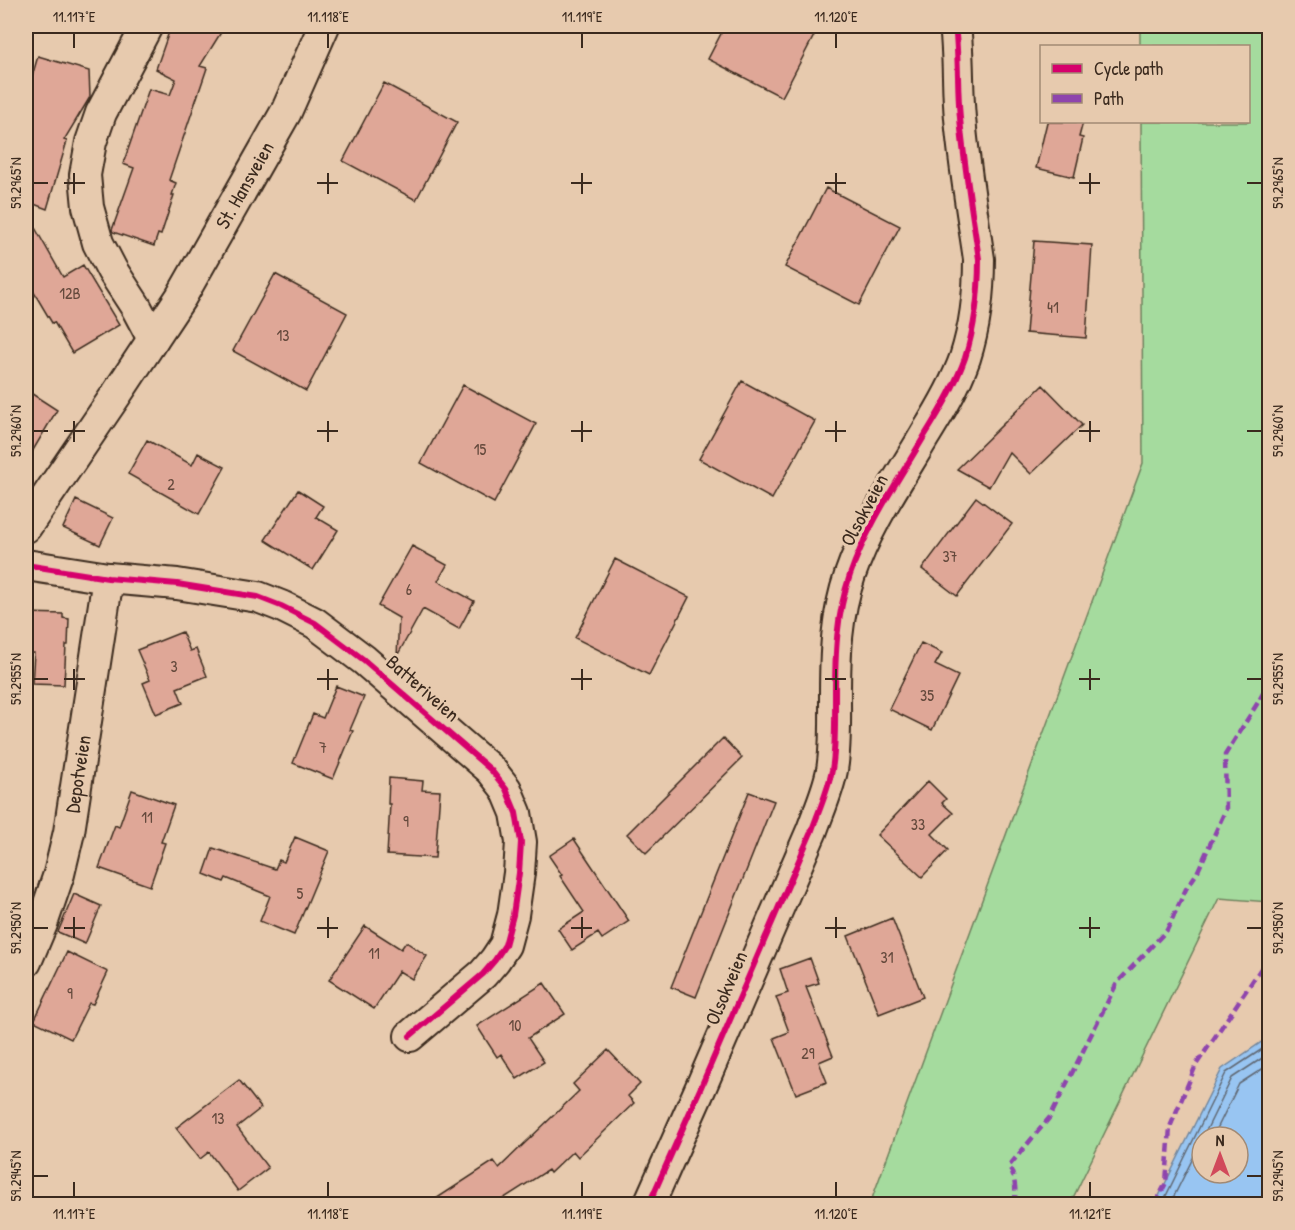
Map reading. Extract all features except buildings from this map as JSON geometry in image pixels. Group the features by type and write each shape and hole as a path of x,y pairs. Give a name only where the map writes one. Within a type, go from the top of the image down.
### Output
{"street":[{"path":"147,26 101,113 90,142 85,175 88,207 98,243 153,339"},
{"name":"St. Hansveien","path":"26,527 181,297 286,112 324,26"},
{"name":"Olsokveien","path":"649,1204 812,830 827,789 834,749 837,632 844,596 860,549 872,523 945,402 964,359 973,329 979,260 962,134 955,26"},
{"name":"Batteriveien","path":"26,566 108,578 177,584 258,597 281,606 315,623 364,660 491,770 506,789 516,813 521,842 513,915 505,945 483,974 410,1036"},
{"name":"Depotveien","path":"26,962 52,894 69,832 108,578"}],"green space":[{"path":"1140,26 1269,26 1269,902 1219,898 1070,1204 870,1204 1143,463 1141,123 1250,123 1250,45 1140,45"}],"water":[{"path":"1269,1037 1269,1204 1155,1204 1190,1133 1190,1185 1250,1185 1250,1125 1194,1125 1222,1069"}],"marked path":[{"path":"1014,1204 1015,1185 1009,1166 1050,1117 1117,983 1167,930 1186,889 1197,873 1226,809 1225,755 1270,681"},
{"path":"1155,1204 1166,1183 1170,1127 1196,1065 1270,955"}],"cycle path":[{"path":"649,1204 812,830 828,785 834,752 837,636 850,575 874,521 936,417 965,358 976,310 979,259 962,136 955,26"},
{"path":"26,565 108,578 177,584 258,597 281,606 315,623 364,660 491,770 506,789 516,813 521,842 513,915 505,945 483,974 410,1036"}]}
